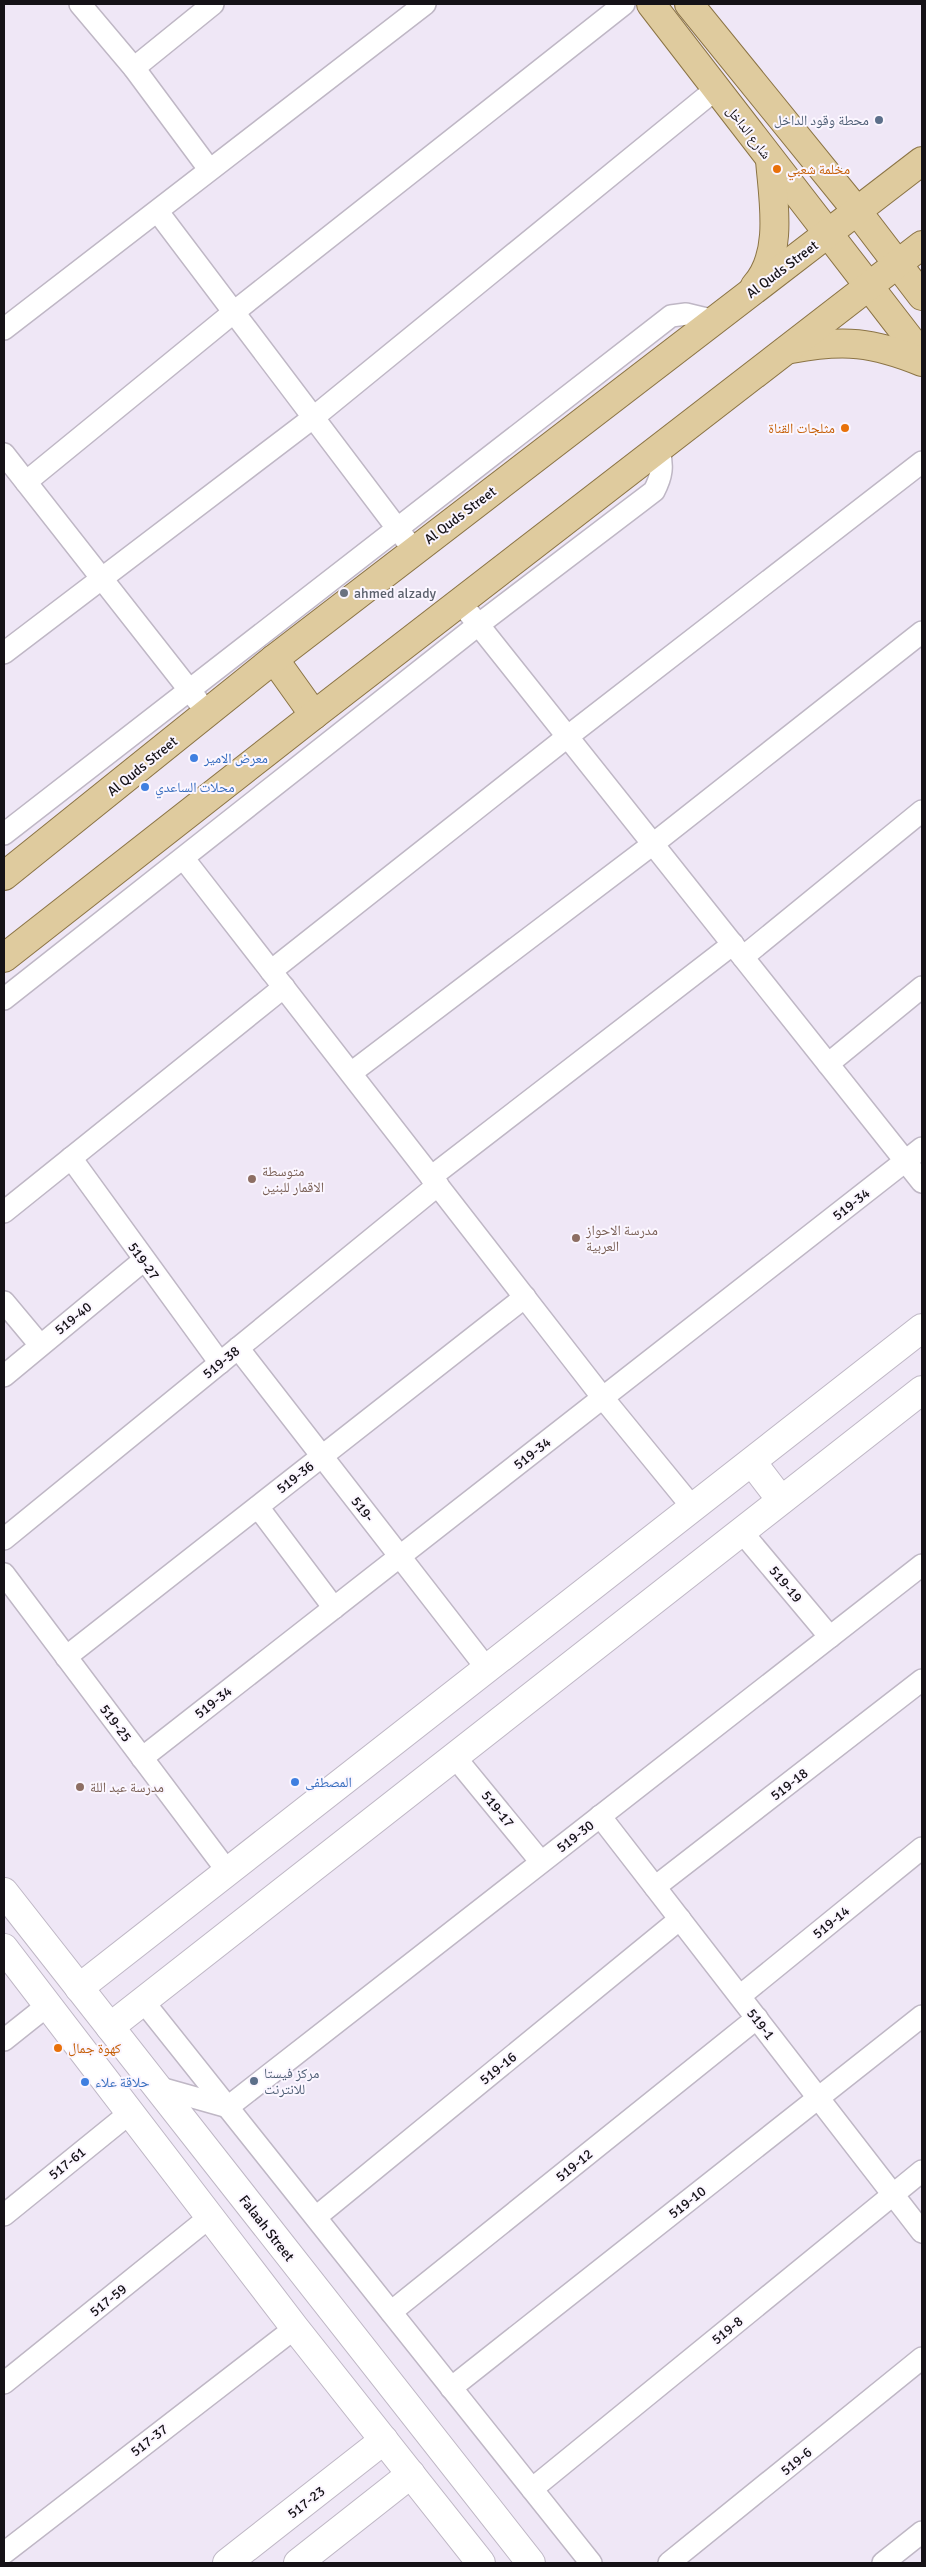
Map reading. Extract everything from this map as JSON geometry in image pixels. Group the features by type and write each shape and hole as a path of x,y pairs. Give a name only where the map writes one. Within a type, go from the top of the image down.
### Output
{"main road":[{"name":"شارع الداخل","path":"651,4 922,355"},
{"path":"689,4 857,211 922,296"},
{"path":"742,300 764,276 771,254 774,218 770,160"},
{"name":"Al Quds Street","path":"4,876 274,659 406,540 715,321 922,161"},
{"path":"4,958 314,715 922,245"},
{"path":"787,350 827,342 860,343 897,352 922,362"},
{"path":"274,659 314,715"}],"street":[{"path":"80,4 134,68 209,169"},
{"path":"134,68 213,4"},
{"path":"4,329 425,4"},
{"path":"26,482 234,312 624,4"},
{"path":"4,652 100,577 314,417 716,90"},
{"path":"4,834 189,691 406,540 158,212"},
{"path":"4,1000 478,625 654,491 661,477 663,466 659,450"},
{"path":"4,454 207,714"},
{"path":"4,1212 71,1158 277,979 568,737 922,462"},
{"path":"461,603 922,1182"},
{"path":"350,1073 653,844 922,632"},
{"name":"519-38","path":"4,1539 220,1363 434,1181 922,811"},
{"path":"184,859 603,1398 693,1508"},
{"path":"828,1064 922,987"},
{"name":"519-34","path":"142,1758 922,1148"},
{"name":"519-27","path":"71,1158 220,1363"},
{"name":"519-40","path":"4,1376 144,1260"},
{"name":"519-36","path":"66,1657 525,1297"},
{"path":"4,1302 40,1346"},
{"path":"79,1988 488,1670 922,1328"},
{"name":"519-","path":"238,1348 488,1670"},
{"path":"110,2027 922,1390"},
{"path":"752,1462 781,1500"},
{"path":"258,1507 334,1608"},
{"name":"519-19","path":"741,1531 830,1637"},
{"name":"519-30","path":"228,2107 922,1564"},
{"name":"519-25","path":"4,1574 228,1872"},
{"name":"519-18","path":"655,1887 922,1680"},
{"name":"519-17","path":"454,1756 541,1862"},
{"name":"519-1","path":"600,1816 922,2232"},
{"name":"519-14","path":"740,1996 922,1848"},
{"name":"Falaah Street","path":"4,1892 531,2563"},
{"name":"519-16","path":"316,2217 680,1919"},
{"path":"4,1948 295,2328 480,2563"},
{"path":"143,2000 591,2563"},
{"path":"4,2040 48,2005"},
{"name":"519-10","path":"451,2388 922,2016"},
{"name":"519-12","path":"391,2312 757,2018"},
{"path":"157,2087 228,2107"},
{"name":"517-61","path":"4,2215 131,2112"},
{"name":"519-8","path":"532,2489 922,2171"},
{"name":"517-59","path":"4,2384 211,2216"},
{"name":"517-37","path":"4,2553 295,2328"},
{"name":"519-6","path":"669,2563 922,2358"},
{"name":"517-23","path":"227,2563 384,2440"},
{"path":"298,2563 411,2474"},
{"path":"883,2563 922,2532"}],"place":[{"name":"محطة وقود الداخل","path":"879,120"},
{"name":"مخلمة شعبي","path":"777,169"},
{"name":"مثلجات القناة","path":"845,428"},
{"name":"ahmed alzady","path":"344,593"},
{"name":"معرض الامير","path":"194,758"},
{"name":"محلات الساعدي","path":"145,787"},
{"name":"متوسطة الاقمار للبنين","path":"252,1179"},
{"name":"مدرسة الاحواز العربية","path":"576,1238"},
{"name":"المصطفى","path":"295,1782"},
{"name":"مدرسة عبد اللة","path":"80,1787"},
{"name":"كهوة جمال","path":"58,2048"},
{"name":"مركز فيستا للانترنت","path":"254,2081"},
{"name":"حلاقة علاء","path":"85,2082"}]}
